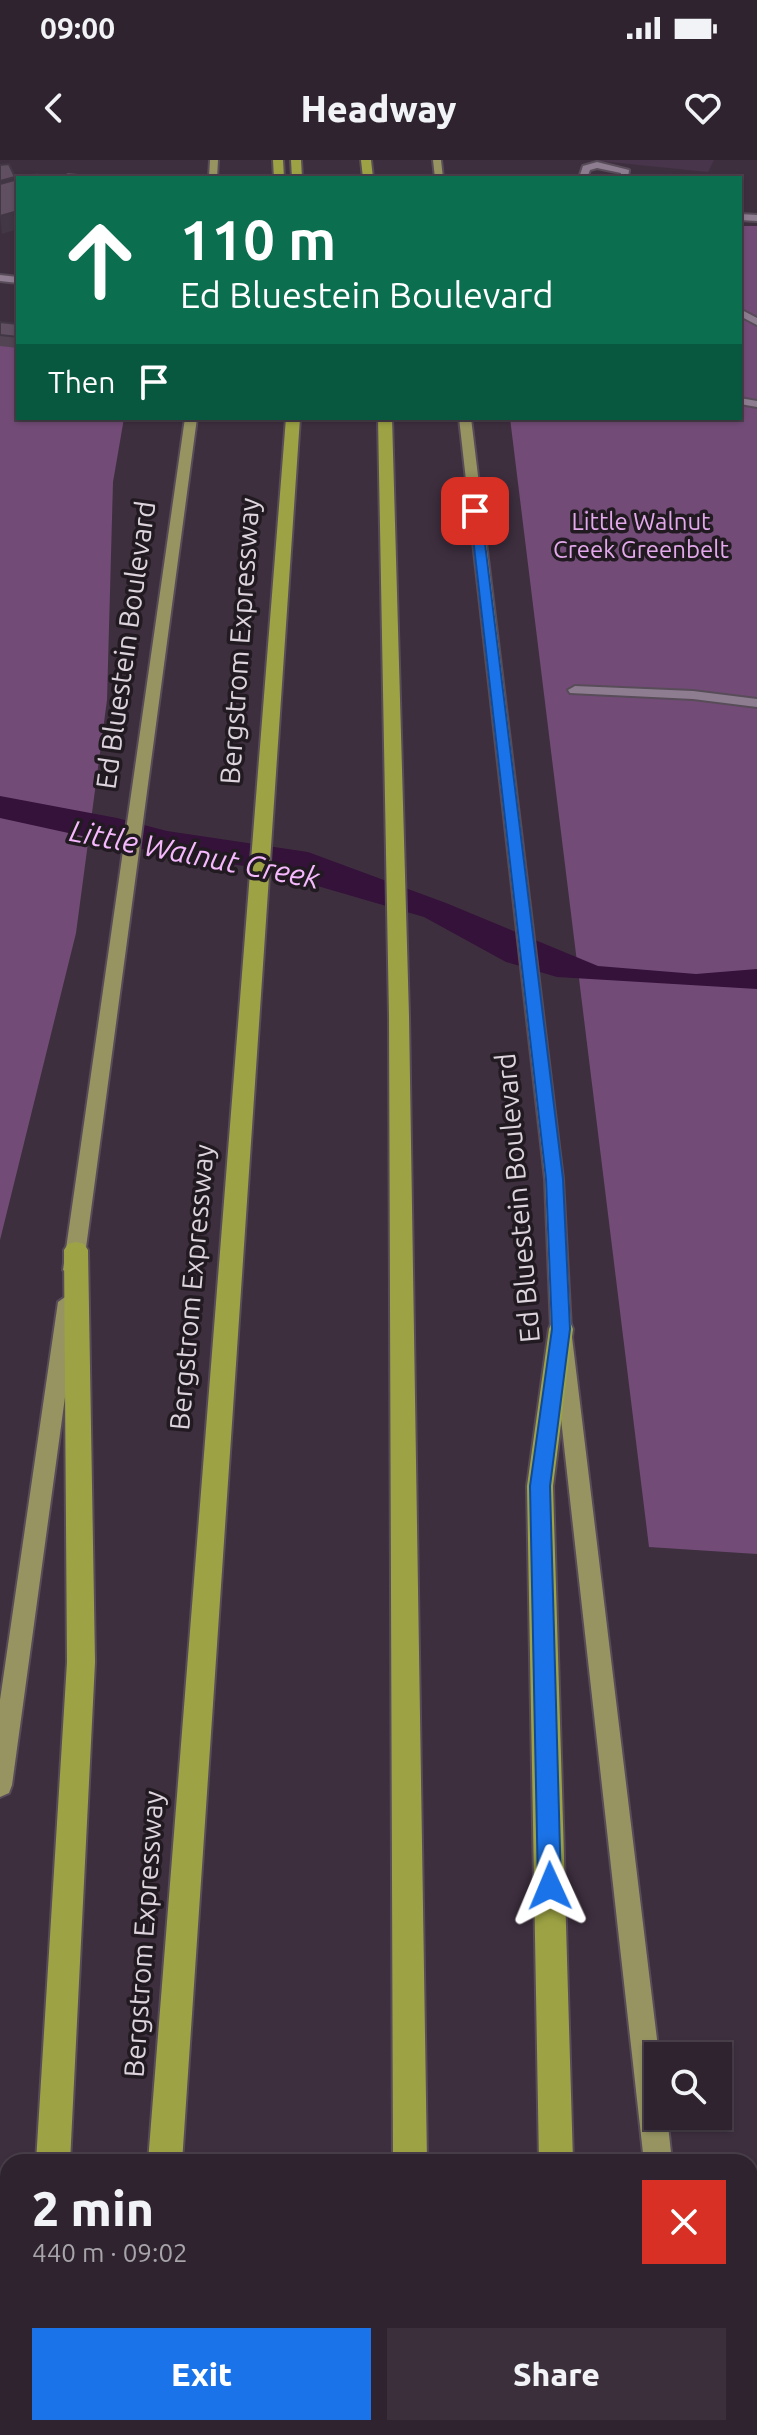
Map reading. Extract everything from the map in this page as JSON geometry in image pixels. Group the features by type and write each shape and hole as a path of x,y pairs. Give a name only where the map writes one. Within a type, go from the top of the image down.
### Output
{"highway":[{"name":"Bergstrom Expressway","path":"166,2154 293,420"},
{"path":"385,420 399,1016 410,2154"},
{"path":"53,2154 81,1662 76,1250"},
{"path":"556,2154 540,1486 561,1329"}],"main road":[{"name":"Ed Bluestein Boulevard","path":"0,1785 191,420"},
{"name":"Ed Bluestein Boulevard","path":"465,420 495,696 554,1179 561,1329 657,2154"}],"street":[{"path":"584,176 586,168 597,165 626,172 625,176"},
{"path":"575,690 693,695 757,703"}],"shaded area":[{"path":"590,160 714,160 708,172"}],"green space":[{"name":"Little Walnut Creek Greenbelt","path":"742,226 757,226 757,1554 649,1547 510,420 742,420"},
{"path":"0,332 16,334 16,420 124,420 113,482 107,700 76,933 0,1240"}],"water":[{"name":"Little Walnut Creek","path":"0,796 117,818 167,831 308,852 446,903 598,966 696,974 757,969 757,989 557,977 506,962 424,917 252,867 178,857 0,818"}],"building":[{"path":"9,164 15,177 0,181 0,165"},
{"path":"16,180 16,212 0,216 0,184"},
{"path":"0,322 16,324 16,337 0,335"}],"route":[{"path":"475,511 554,1179 561,1329 540,1486 550,1886"}]}
